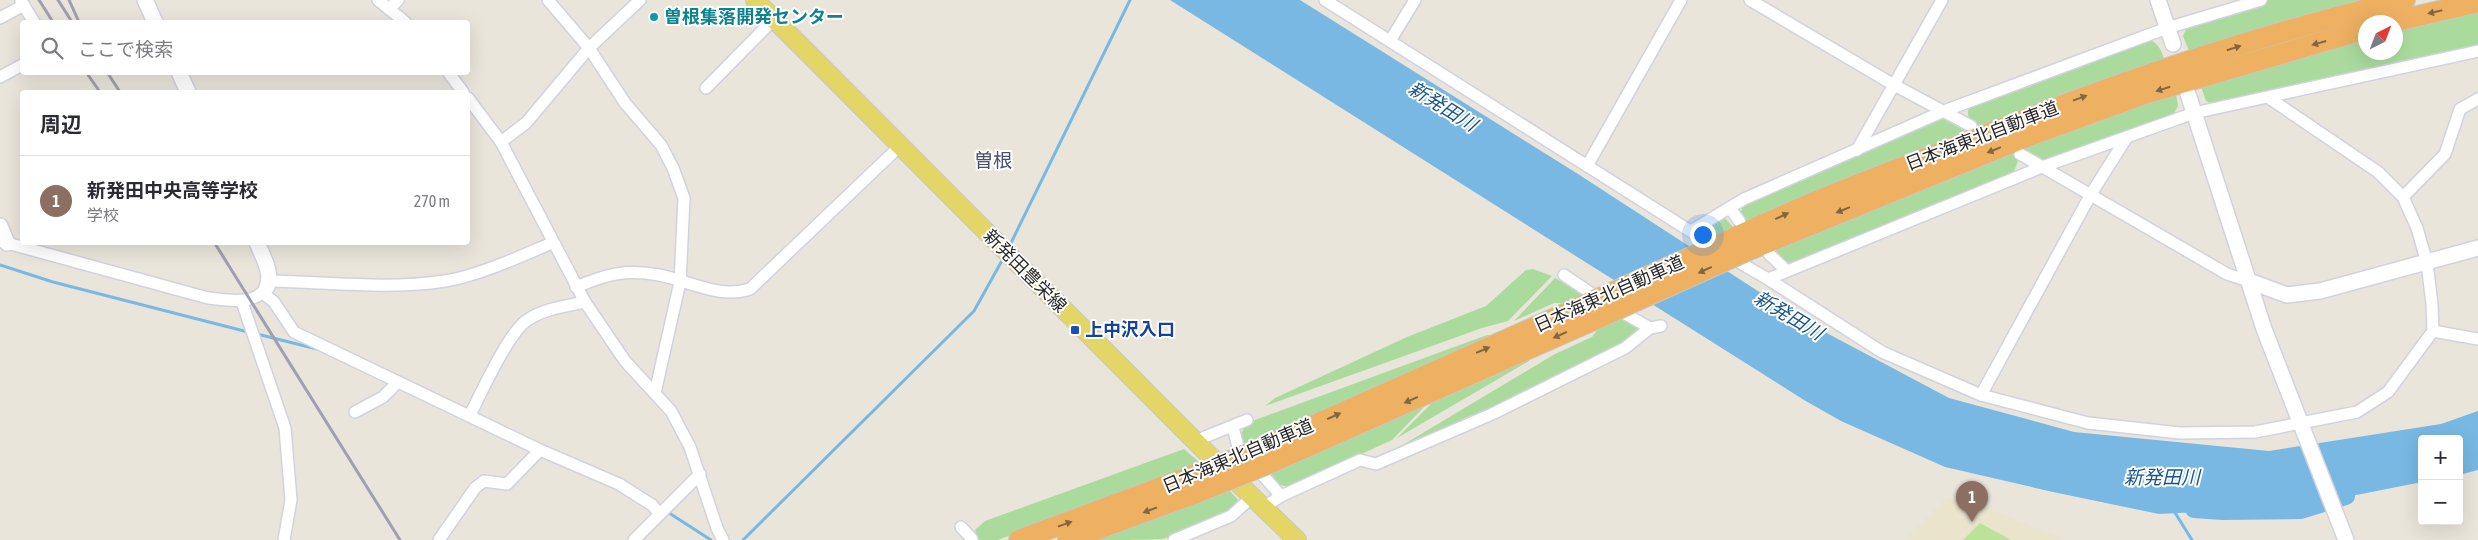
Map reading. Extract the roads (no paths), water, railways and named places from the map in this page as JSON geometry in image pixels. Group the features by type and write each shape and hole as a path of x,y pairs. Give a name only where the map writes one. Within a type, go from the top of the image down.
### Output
{"highway":[{"name":"日本海東北自動車道","path":"1068,540 1597,309 1794,210 2006,126 2147,74 2405,0"},
{"path":"2403,19 2478,2"},
{"name":"日本海東北自動車道","path":"1742,236 2136,98 2358,31"},
{"name":"日本海東北自動車道","path":"1019,540 1189,487"}],"main road":[{"name":"新発田豊栄線","path":"756,0 1195,441 1297,540"}],"street":[{"path":"145,0 155,20"},
{"path":"378,0 403,20"},
{"path":"389,9 398,0"},
{"path":"548,0 589,48 625,104 661,144 674,168 684,198 680,282 655,393"},
{"path":"501,142 526,123 589,48 640,0"},
{"path":"1325,0 1882,352 1981,395 2088,423 2180,433 2255,432 2301,428 2357,412 2388,392 2432,331 2432,304 2426,263 2418,228 2403,197 2378,172 2269,98"},
{"path":"1390,41 1415,0"},
{"path":"1587,166 1682,0"},
{"path":"1750,0 1894,85 1971,126"},
{"path":"1856,150 1942,0"},
{"path":"2158,0 2173,44"},
{"path":"1691,231 1730,208 1944,111 2167,28 2261,0"},
{"path":"0,18 22,3 33,20"},
{"path":"706,88 774,19"},
{"path":"1768,279 2042,167 2194,113 2478,51"},
{"path":"0,77 20,66"},
{"path":"180,75 187,90"},
{"path":"450,75 462,90"},
{"path":"2188,94 2281,376 2346,540"},
{"path":"2403,197 2445,154 2460,109 2478,99"},
{"path":"470,101 501,142 552,243 585,302 625,361 671,412 690,447 717,528 723,540"},
{"path":"1981,395 2091,194 2127,137"},
{"path":"576,287 607,274 629,272 660,275 680,282 730,294 750,289 900,146"},
{"path":"2020,154 2227,274 2288,295 2320,291 2478,248"},
{"path":"1730,208 1742,236"},
{"path":"0,226 3,242 208,298 242,302 267,287 329,285 409,286 447,281 478,272 552,243"},
{"path":"257,245 268,267 267,287 274,302 294,332 540,450 619,484 660,513"},
{"path":"1769,254 1787,272"},
{"path":"1174,540 1231,516 1258,502 1281,496 1360,460 1376,464 1492,414 1625,348 1656,327 1626,315 1564,275"},
{"path":"242,302 285,428 291,500 284,540"},
{"path":"470,415 506,346 526,321 550,310 585,302"},
{"path":"2432,331 2478,339"},
{"path":"355,412 383,397 398,382"},
{"path":"1195,441 1247,420"},
{"path":"1233,427 1238,447 1281,496"},
{"path":"439,540 474,488 484,481 507,484 540,450"},
{"path":"634,540 700,474"},
{"path":"961,527 972,539"}],"water":[{"name":"新発田川","path":"1170,0 1300,0 1578,174 1804,321 1949,398 2074,432 2269,451 2441,424 2478,411 2478,470 2463,474 2463,435 2418,435 2418,483 2296,507 2159,514 1945,467 1841,421 1804,400"}],"waterway":[{"path":"1009,247 1130,0"},
{"path":"743,540 974,311 1004,257"},
{"path":"0,265 53,282 248,332"},
{"path":"257,334 321,350"},
{"name":"新発田川","path":"2194,509 2223,511 2301,510 2346,496"},
{"path":"666,511 711,540"},
{"path":"2174,511 2192,540"}],"railway":[{"path":"39,0 52,20"},
{"path":"58,0 71,20"},
{"path":"69,0 78,20"},
{"path":"88,75 99,90"},
{"path":"109,75 119,90"},
{"path":"216,245 400,540"}],"place":[{"name":"曽根集落開発センター","path":"654,17"},
{"name":"上中沢入口","path":"1075,330"},
{"name":"新発田中央高等学校","path":"1972,522"}],"district":[{"name":"曽根","path":"993,160"}]}
